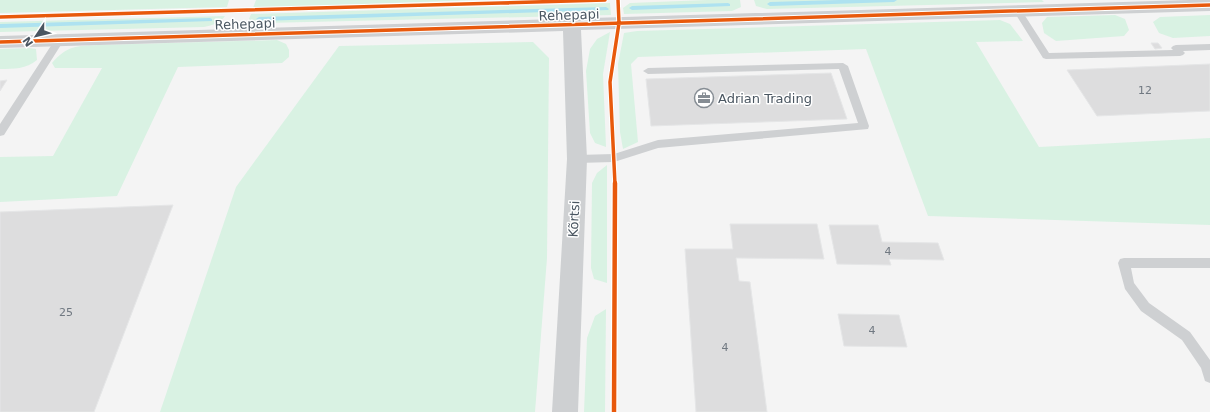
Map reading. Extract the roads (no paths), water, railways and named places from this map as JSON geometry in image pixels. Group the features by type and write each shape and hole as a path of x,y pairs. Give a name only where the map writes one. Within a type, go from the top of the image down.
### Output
{"street":[{"name":"Rehepapi","path":"0,42 1210,5"},
{"name":"Kõrtsi","path":"565,412 577,159 572,25"}],"lane":[{"path":"1017,10 1046,56 1180,53 1176,48 1210,47"},
{"path":"0,132 59,40"},
{"path":"577,159 614,158 658,144 864,126 843,66 648,71"},
{"path":"1210,263 1124,263 1129,285 1145,307 1186,336 1206,365 1210,377"}],"waterway":[{"path":"770,4 894,0"},
{"path":"632,8 728,5"},
{"path":"259,19 606,9"},
{"path":"0,26 210,20"}],"place":[{"name":"Adrian Trading","path":"704,98"}]}
